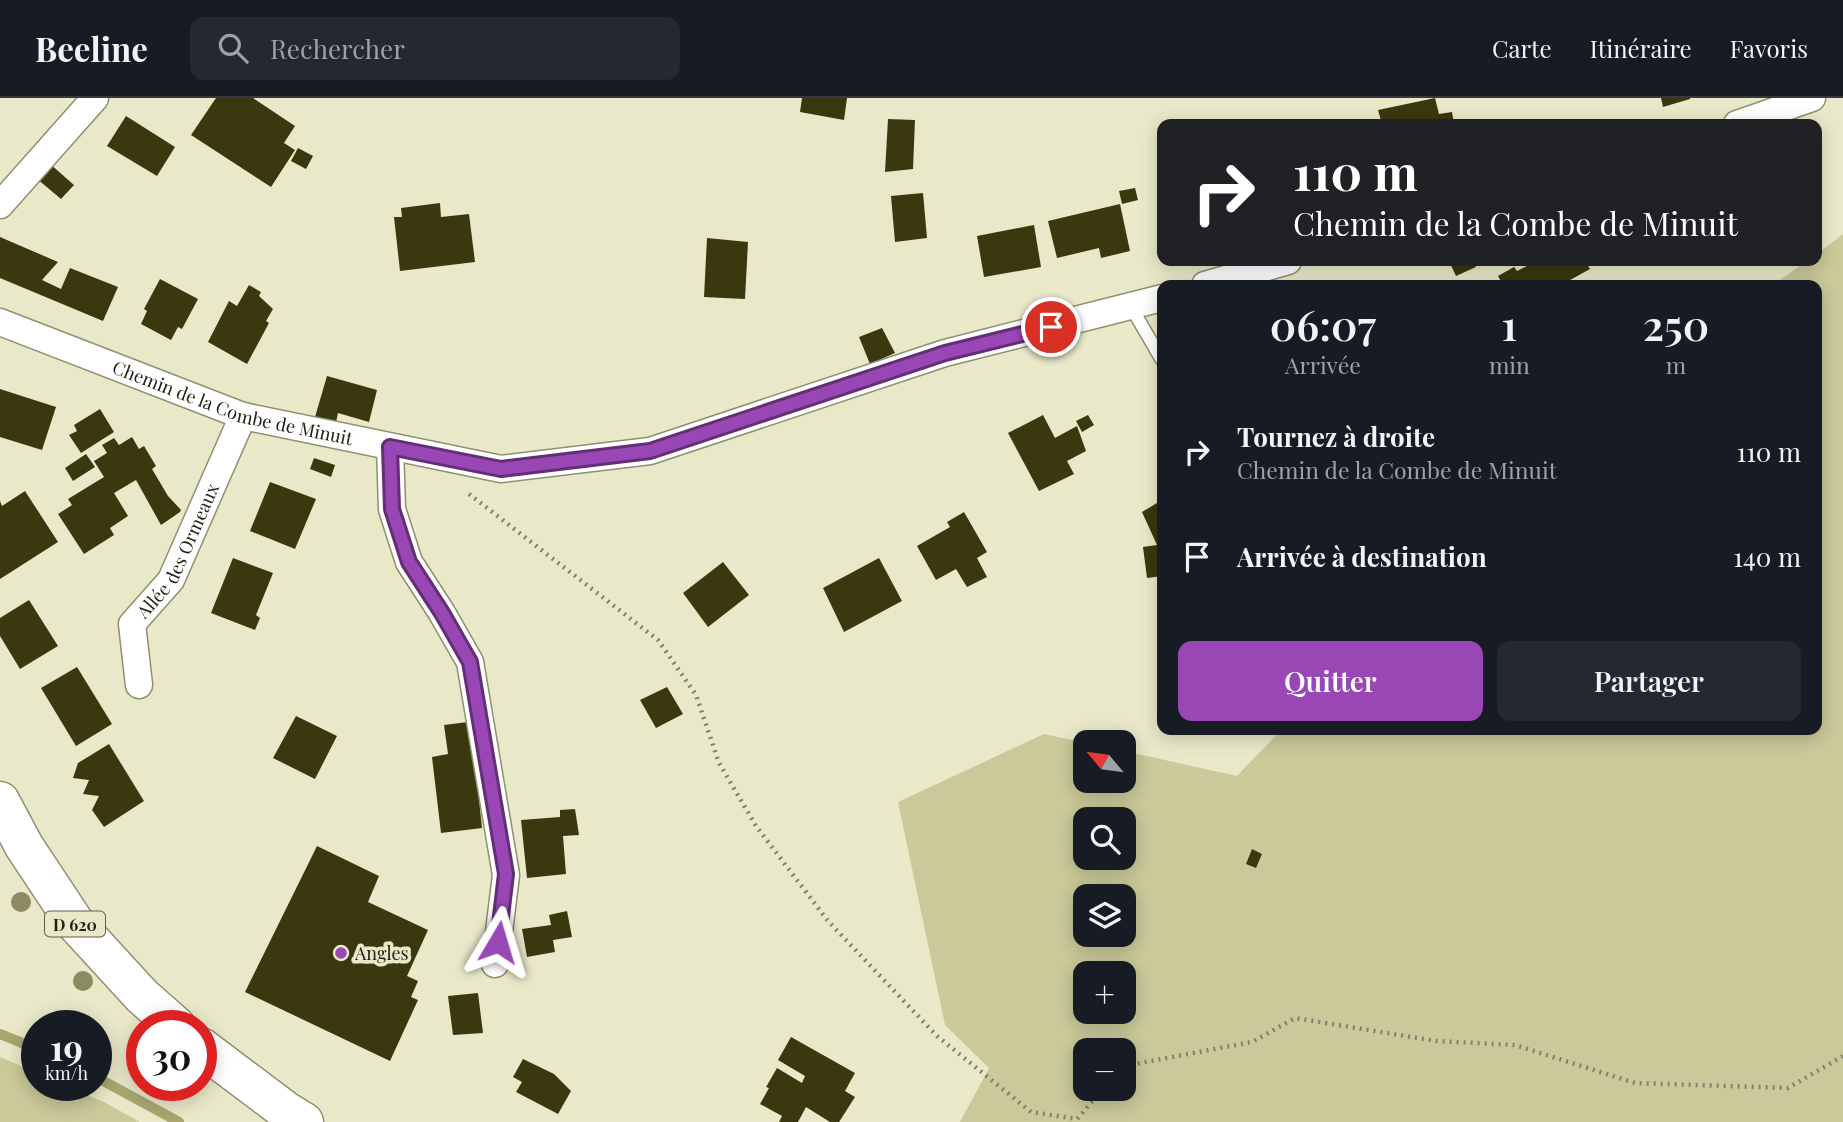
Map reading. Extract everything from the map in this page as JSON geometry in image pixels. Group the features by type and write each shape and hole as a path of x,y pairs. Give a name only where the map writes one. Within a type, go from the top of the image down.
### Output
{"main road":[{"name":"D 620","path":"0,801 24,846 75,923 158,1010"},
{"path":"217,1060 304,1122"}],"street":[{"path":"0,205 94,98"},
{"path":"1751,119 1812,98"},
{"path":"1222,280 1271,266"},
{"name":"Chemin de la Combe de Minuit","path":"0,322 243,416 501,469 650,451 945,353 1157,299"},
{"name":"Allée des Ormeaux","path":"139,685 132,624 171,580 243,416"},
{"path":"390,447 392,509 409,562 470,662 506,874 495,964"}],"lane":[{"path":"1131,307 1157,351"}],"path":[{"path":"436,456 474,499 591,586 658,640 696,695 719,763 756,826 828,921 937,1036 1031,1112 1077,1119 1093,1101"},
{"path":"1136,1064 1252,1042 1295,1018 1436,1041 1515,1045 1634,1083 1788,1088 1843,1056"}],"shaded area":[{"path":"1843,234 1843,1122 960,1122 989,1068 945,1025 898,802 1044,734 1073,740 1073,793 1136,793 1136,754 1237,776 1276,735 1822,735 1822,280 1780,280 1800,266 1822,266 1822,250"},
{"path":"0,1057 21,1066 21,1101 102,1101 140,1122 0,1122"}],"building":[{"path":"216,98 253,98 295,126 284,143 295,150 271,187 191,135"},
{"path":"802,98 847,98 844,120 800,112"},
{"path":"1435,98 1439,114 1452,112 1453,119 1381,119 1378,110"},
{"path":"1661,98 1690,98 1690,99 1663,107"},
{"path":"126,116 175,147 157,176 107,146"},
{"path":"888,119 915,120 913,169 885,172"},
{"path":"298,148 313,156 306,169 291,161"},
{"path":"49,163 74,185 61,199 36,178"},
{"path":"1135,188 1138,200 1122,204 1119,191"},
{"path":"923,193 927,238 895,242 891,196"},
{"path":"440,203 441,217 469,214 475,262 400,271 394,217 402,217 401,208"},
{"path":"1120,204 1130,251 1101,258 1099,248 1057,258 1048,221"},
{"path":"1034,225 1041,267 984,277 977,236"},
{"path":"0,237 58,262 42,280 61,289 70,268 118,287 103,321 0,278"},
{"path":"707,238 748,242 745,299 704,297"},
{"path":"1451,266 1476,267 1456,276"},
{"path":"1527,266 1588,266 1590,269 1570,280 1500,280 1498,276 1514,267 1517,271"},
{"path":"160,279 198,299 182,329 178,327 171,340 141,324 147,311 144,309"},
{"path":"249,285 261,292 259,296 273,309 266,321 269,323 247,364 208,342 229,301 237,306"},
{"path":"882,328 895,353 870,364 859,337"},
{"path":"327,376 377,390 369,422 338,413 336,422 315,417"},
{"path":"0,389 56,407 42,450 0,437"},
{"path":"100,409 114,432 81,453 69,435 77,431 74,425"},
{"path":"1043,415 1055,438 1077,426 1086,451 1067,461 1074,474 1039,491 1008,433"},
{"path":"1088,415 1094,425 1082,432 1076,421"},
{"path":"132,437 139,449 144,446 156,466 152,469 168,496 181,510 161,525 136,480 114,493 128,516 110,528 114,535 84,554 58,514 72,505 68,499 104,477 94,461 107,453 102,445 114,438 119,445"},
{"path":"86,454 95,467 73,481 65,468"},
{"path":"314,458 335,465 331,477 310,469"},
{"path":"270,482 316,499 295,549 250,531"},
{"path":"25,491 58,542 0,579 0,501 2,506"},
{"path":"1157,503 1157,545 1142,512"},
{"path":"964,512 987,552 977,558 987,577 967,587 956,569 936,580 917,546 950,527 947,522"},
{"path":"1157,545 1157,577 1147,578 1143,547"},
{"path":"233,558 273,573 256,615 260,618 255,630 211,613"},
{"path":"879,558 902,601 844,632 823,588"},
{"path":"723,562 749,595 708,627 683,593"},
{"path":"29,600 58,646 20,669 0,636 0,618"},
{"path":"77,667 112,724 76,746 41,688"},
{"path":"667,687 683,714 656,728 640,700"},
{"path":"296,716 337,736 315,779 273,758"},
{"path":"468,722 471,752 474,751 482,828 441,833 432,757 448,754 444,725"},
{"path":"109,744 144,801 104,827 92,810 99,796 83,794 89,780 73,778 78,763"},
{"path":"575,809 579,835 563,836 566,874 527,878 521,820 560,817 560,810"},
{"name":"Angles","path":"317,846 379,876 368,902 428,930 407,976 418,981 411,997 418,1000 390,1061 245,992"},
{"path":"1252,849 1262,854 1256,868 1246,864"},
{"path":"567,911 572,937 553,940 555,952 527,957 522,929 551,925 549,915"},
{"path":"478,993 483,1033 453,1035 448,996"},
{"path":"791,1037 855,1073 845,1091 855,1097 839,1122 830,1122 806,1107 798,1122 779,1122 782,1116 760,1104 777,1068 802,1083 805,1076 778,1060"},
{"path":"523,1059 554,1074 571,1091 558,1114 516,1092 522,1082 513,1077"}],"waterway":[{"path":"0,1034 21,1043"},
{"path":"112,1086 179,1122"}],"place":[{"name":"Angles","path":"341,953"}],"route":[{"path":"498,942 506,874 470,662 409,562 392,509 390,447 501,469 650,451 945,353 1051,327"}]}
